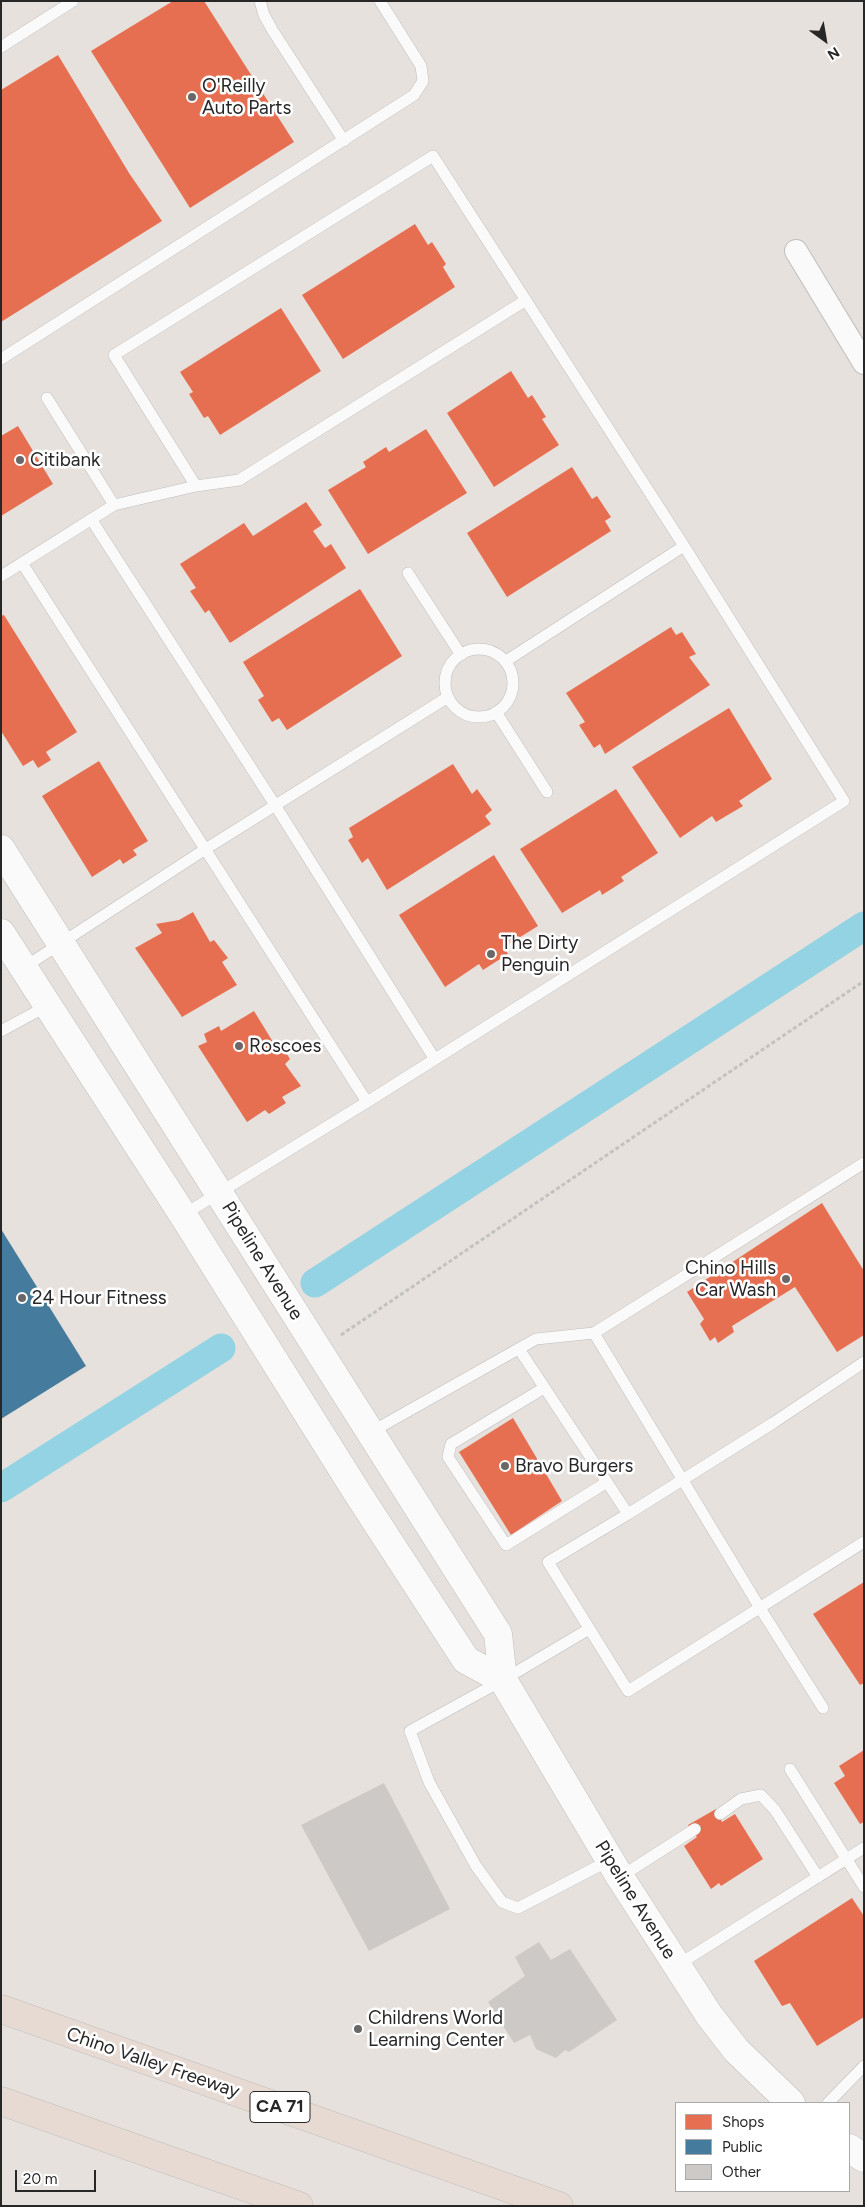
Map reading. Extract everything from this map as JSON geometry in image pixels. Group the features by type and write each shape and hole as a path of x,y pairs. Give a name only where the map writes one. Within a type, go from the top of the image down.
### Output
{"highway":[{"name":"Chino Valley Freeway","path":"1,2009 559,2206"},
{"path":"1,2101 299,2206"}],"main road":[{"name":"Pipeline Avenue","path":"1,849 270,1276 372,1432 498,1634 503,1680 615,1869 676,1966 709,2015 736,2050 790,2102"},
{"path":"1,933 183,1215 358,1494 466,1660 503,1680"},
{"path":"850,2149 864,2158"}],"street":[{"path":"796,251 864,363"}],"lane":[{"path":"1,47 73,1"},
{"path":"260,1 264,15 273,31 344,141"},
{"path":"1,360 414,96 423,81 421,66 380,1"},
{"path":"183,1215 367,1102 844,801 684,546 433,156 114,355 196,486"},
{"path":"1,576 114,505 196,486 240,480 526,300"},
{"path":"47,398 114,505"},
{"path":"90,519 275,806 434,1058"},
{"path":"506,661 684,546"},
{"path":"22,563 367,1102"},
{"path":"408,573 461,655"},
{"path":"481,649 494,652 506,661 512,671 513,688 506,704 496,712 483,717 469,715 457,708 448,697 445,683 448,670 455,658 467,651 481,649"},
{"path":"23,968 204,850 448,697"},
{"path":"496,712 547,792"},
{"path":"1,1030 47,1006"},
{"path":"372,1432 536,1339 594,1333 864,1163"},
{"path":"594,1333 760,1608 823,1708"},
{"path":"519,1349 628,1514"},
{"path":"864,1362 773,1423 548,1562 628,1691 864,1542"},
{"path":"544,1388 451,1444 448,1456 506,1545 607,1482"},
{"path":"589,1629 503,1680 410,1731 429,1782 476,1866 502,1902 518,1908 615,1869 695,1830"},
{"path":"790,1768 864,1887"},
{"path":"720,1814 741,1799 762,1795 775,1810 818,1877"},
{"path":"676,1966 864,1848"},
{"path":"829,2102 864,2066"}],"path":[{"path":"312,1341 864,981"}],"building: Shops":[{"name":"O'Reilly Auto Parts","path":"173,1 204,1 294,142 190,208 91,51"},
{"path":"58,55 129,173 162,221 1,322 1,90"},
{"path":"415,224 428,245 432,242 446,264 443,267 455,287 343,359 302,295"},
{"path":"281,308 321,371 220,435 208,416 204,418 189,394 193,392 180,372"},
{"path":"511,371 528,398 532,395 546,417 542,419 559,445 494,487 447,413"},
{"name":"Citibank","path":"18,426 53,484 1,516 1,436"},
{"path":"426,429 467,493 368,554 328,490 366,467 363,462 386,447 389,452"},
{"path":"572,467 592,499 597,496 611,517 605,521 611,531 507,597 467,533"},
{"path":"306,502 322,525 313,531 325,548 331,544 346,568 230,643 209,610 205,613 190,591 196,588 180,564 244,523 253,536"},
{"path":"360,589 402,656 287,730 279,718 272,722 258,700 264,696 243,662"},
{"path":"4,615 77,732 46,752 51,760 38,768 33,760 23,766 1,731 1,616"},
{"path":"671,627 676,635 682,632 696,654 689,657 710,685 605,754 600,744 594,748 579,725 585,722 566,693"},
{"path":"729,708 772,779 739,801 743,806 716,822 712,816 680,838 632,767"},
{"path":"99,761 148,841 133,850 137,855 123,864 120,859 92,877 42,796"},
{"path":"453,764 472,794 477,789 492,810 485,816 491,824 387,890 368,858 362,863 348,840 353,837 349,828"},
{"path":"616,789 658,853 621,877 624,881 602,895 600,890 562,913 520,849"},
{"path":"494,855 538,926 504,947 508,954 483,970 479,964 445,987 399,915"},
{"path":"193,912 210,942 214,940 228,958 222,962 237,985 182,1017 135,948 162,933 156,924 179,920"},
{"path":"254,1011 273,1042 278,1040 290,1059 285,1064 301,1086 282,1097 286,1103 269,1114 265,1110 247,1122 198,1046 207,1042 204,1034 219,1026 221,1031"},
{"name":"Chino Hills Car Wash","path":"822,1203 864,1271 864,1335 837,1352 795,1287 732,1326 734,1332 718,1343 715,1337 710,1341 700,1324 704,1319 687,1292"},
{"name":"Bravo Burgers","path":"513,1418 562,1501 511,1535 459,1452"},
{"path":"864,1582 864,1683 860,1685 813,1614"},
{"path":"864,1750 864,1822 860,1824 834,1783 845,1776 839,1766"},
{"path":"716,1809 722,1822 735,1814 763,1859 721,1886 719,1883 711,1889 684,1846 697,1837 688,1825"},
{"path":"852,1898 864,1916 864,2017 817,2046 790,2003 782,2006 754,1961"}],"building: Public":[{"name":"24 Hour Fitness","path":"1,1229 86,1366 1,1419"}],"building: Other":[{"path":"384,1783 450,1909 369,1951 301,1825"},
{"path":"539,1942 551,1960 570,1949 617,2020 569,2052 565,2050 556,2058 536,2049 530,2035 514,2043 488,2002 525,1976 515,1957"}],"waterway":[{"path":"315,1283 864,926"},
{"path":"1,1488 221,1348"}],"place":[{"name":"O'Reilly Auto Parts","path":"192,97"},
{"name":"Citibank","path":"20,460"},
{"name":"The Dirty Penguin","path":"491,954"},
{"name":"Roscoes","path":"239,1046"},
{"name":"Chino Hills Car Wash","path":"786,1279"},
{"name":"24 Hour Fitness","path":"22,1298"},
{"name":"Bravo Burgers","path":"505,1466"},
{"name":"Childrens World Learning Center","path":"358,2029"}]}
